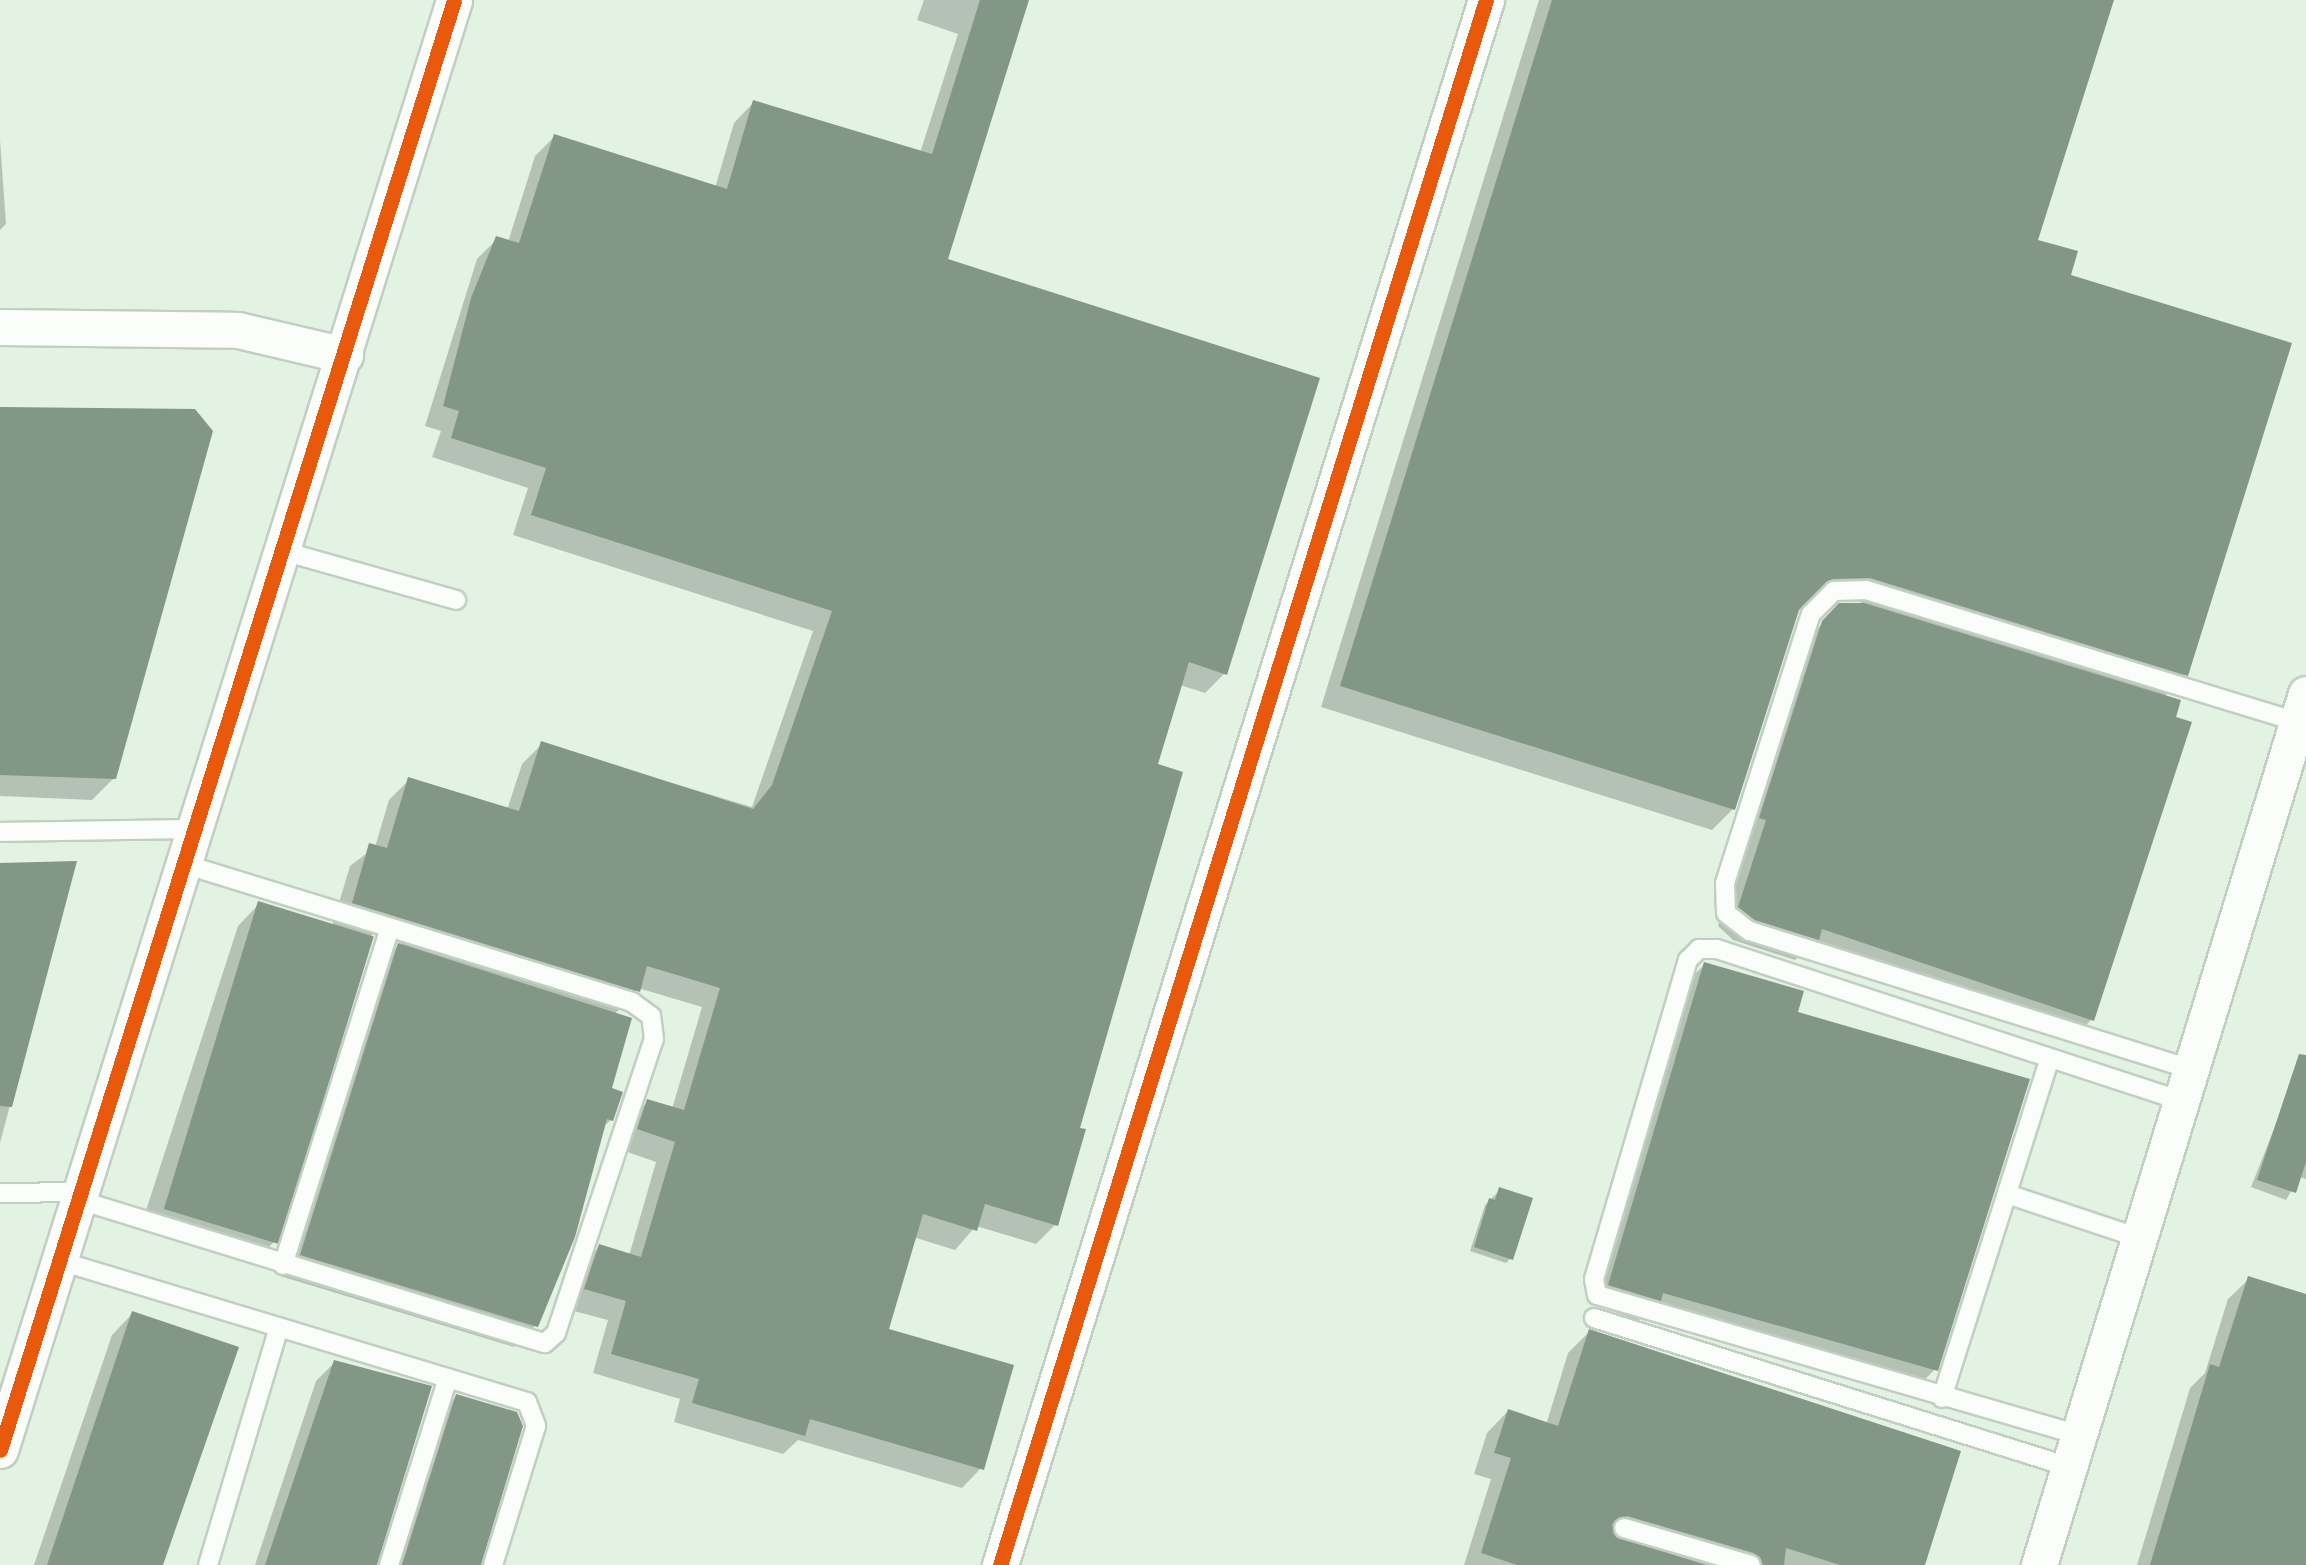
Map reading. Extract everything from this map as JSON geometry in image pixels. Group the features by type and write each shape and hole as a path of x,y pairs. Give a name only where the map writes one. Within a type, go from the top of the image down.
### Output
{"street":[{"path":"0,1450 454,0"},
{"path":"1000,1565 1486,0"},
{"path":"0,327 238,330 345,354"},
{"path":"2039,1565 2136,1237 2302,708"}],"lane":[{"path":"283,552 456,600"},
{"path":"2183,1084 1749,931 1726,913 1724,883 1811,614 1834,591 1866,590 2302,708"},
{"path":"0,832 196,829"},
{"path":"0,1193 80,1196 283,1265 537,1344 552,1340 654,1039 651,1016 632,1002 184,864"},
{"path":"283,1265 390,930"},
{"path":"2074,1451 1942,1398 1597,1296 1594,1279 1688,960 1699,948 1717,949 2050,1060 2183,1084"},
{"path":"1942,1398 2050,1060"},
{"path":"2007,1194 2136,1237"},
{"path":"60,1261 518,1397 538,1416 493,1565"},
{"path":"1594,1318 2074,1451"},
{"path":"208,1565 279,1327"},
{"path":"389,1565 448,1378"},
{"path":"1624,1528 1751,1565"}],"building":[{"path":"980,0 1029,0 948,259 1320,378 1227,675 1189,662 1158,764 1183,772 1080,1128 1086,1129 1058,1226 985,1204 977,1231 923,1214 889,1329 1014,1365 984,1470 810,1419 805,1436 692,1403 699,1379 611,1354 626,1301 584,1289 599,1244 641,1257 675,1142 637,1129 647,1099 684,1110 720,988 647,966 640,992 352,903 369,843 387,848 408,777 519,811 541,741 753,809 772,785 832,611 531,515 546,468 451,438 459,411 443,406 471,298 496,236 519,243 554,134 727,189 753,100 932,154"},
{"path":"1552,0 2114,0 2038,240 2078,251 2071,275 2292,343 2188,676 1870,578 1832,579 1799,610 1735,810 1340,686"},
{"path":"0,407 195,409 213,431 116,779 0,775"},
{"path":"1839,603 1864,603 2181,700 2176,717 2192,722 2094,1021 1822,929 1819,940 1755,920 1738,907 1766,820 1759,818 1822,621"},
{"path":"77,861 12,1107 0,1106 0,863"},
{"path":"258,901 374,936 280,1244 164,1209"},
{"path":"398,943 632,1018 612,1088 623,1092 613,1121 607,1119 575,1237 538,1327 300,1255"},
{"path":"1704,962 1804,991 1798,1012 2030,1079 1938,1371 1663,1293 1661,1301 1608,1285"},
{"path":"2299,1054 2306,1055 2306,1162 2296,1193 2257,1180"},
{"path":"1499,1187 1533,1198 1513,1260 1474,1247 1489,1198 1495,1200"},
{"path":"2248,1276 2306,1294 2306,1565 2150,1565 2210,1364 2219,1367"},
{"path":"132,1311 239,1347 163,1565 47,1565"},
{"path":"1589,1329 1961,1451 1925,1565 1840,1565 1786,1548 1784,1565 1763,1565 1754,1553 1627,1516 1612,1524 1616,1537 1706,1565 1517,1565 1481,1553 1511,1458 1494,1453 1508,1409 1558,1426"},
{"path":"334,1360 432,1386 377,1565 265,1565"},
{"path":"456,1394 517,1412 523,1426 481,1565 402,1565"}],"cycle path":[{"path":"0,1450 454,0"},
{"path":"1000,1565 1486,0"}]}
